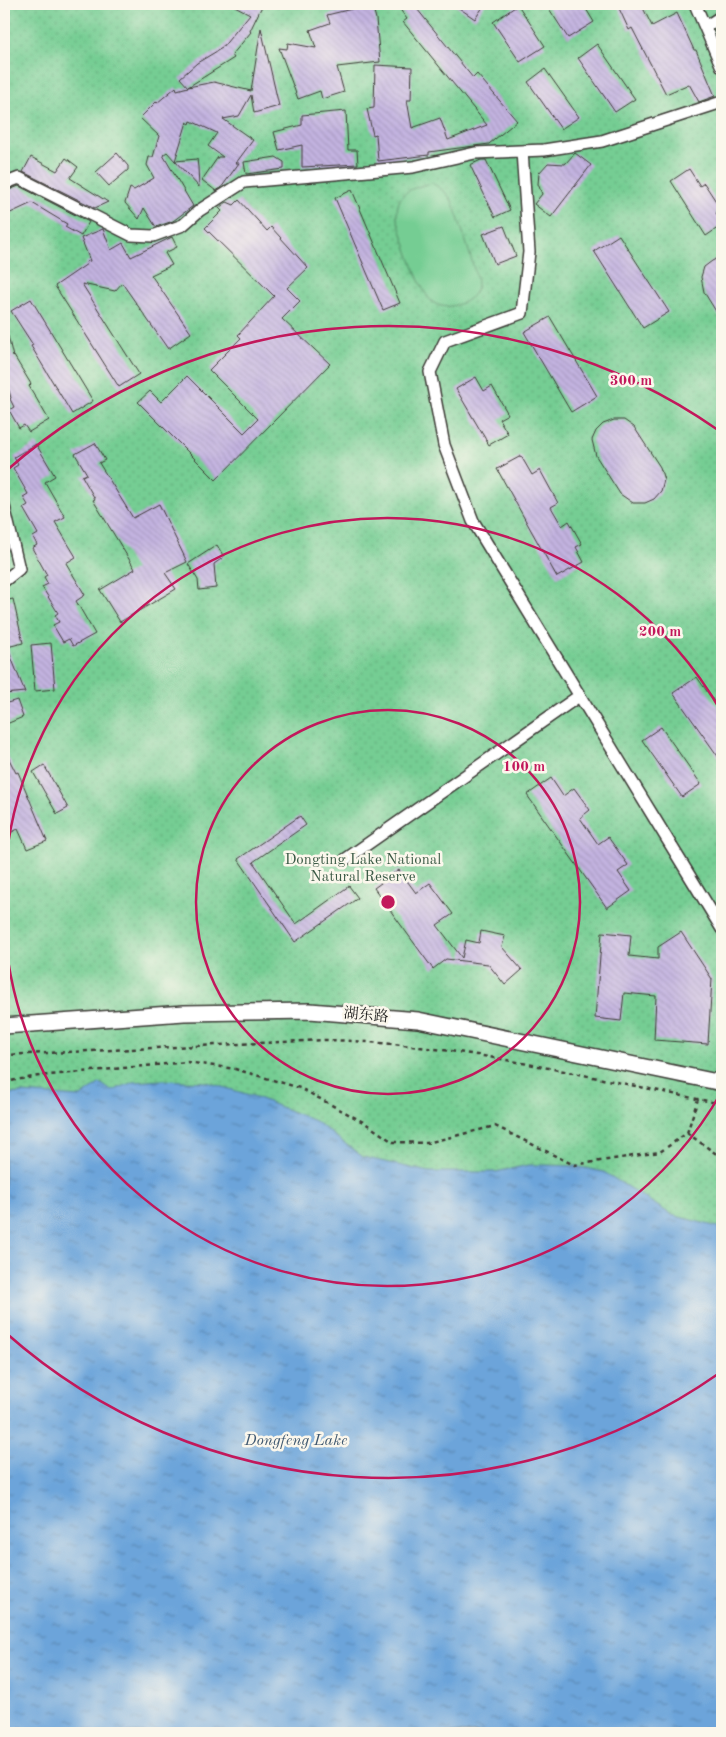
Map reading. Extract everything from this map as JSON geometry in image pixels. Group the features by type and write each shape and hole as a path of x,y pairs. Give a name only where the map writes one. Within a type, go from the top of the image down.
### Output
{"street":[{"path":"695,4 722,67"},
{"path":"705,27 722,16"},
{"path":"4,184 19,178 131,235 153,236 183,225 200,210 244,182 413,167 474,153 544,150 602,141 722,102"},
{"path":"522,151 529,252 522,313 445,341 430,372 444,444 473,520 722,929"},
{"path":"4,506 19,569 4,581"},
{"path":"346,859 579,696"},
{"name":"湖东路","path":"4,1026 184,1013 310,1011 418,1020 722,1083"}],"path":[{"path":"4,1055 325,1040 374,1041 491,1057 722,1104"},
{"path":"4,1082 49,1075 187,1062 235,1069 300,1088 365,1123 393,1142 427,1143 495,1126 574,1164 660,1152 687,1133 698,1099"},
{"path":"687,1133 722,1158"}],"green space":[{"name":"Dongting Lake National Natural Reserve","path":"4,4 722,4 722,1733 4,1733"},
{"path":"432,183 446,193 452,201 477,280 475,292 471,297 456,305 440,306 428,298 412,264 397,219 397,210 401,197 416,187"}],"water":[{"name":"Dongfeng Lake","path":"162,1080 207,1082 256,1097 315,1121 363,1157 429,1172 495,1172 529,1165 544,1165 575,1166 604,1172 672,1215 722,1228 722,1733 4,1733 4,1094 22,1093 81,1097 100,1083 112,1091 133,1082"}],"building":[{"path":"231,4 263,4 251,32 232,55 234,58 188,87 180,78 197,63 222,48 250,14"},
{"path":"372,4 376,19 380,62 337,67 344,92 322,99 320,91 298,99 279,48 287,49 288,43 316,48 310,30 330,23 327,15"},
{"path":"396,4 413,4 473,78 477,74 517,121 489,144 429,152 429,155 378,161 376,134 373,135 367,109 374,108 375,65 412,67 411,100 407,100 412,128 440,118 448,140 487,125 403,22 407,19"},
{"path":"453,4 485,4 475,19"},
{"path":"546,4 583,4 594,22 568,38"},
{"path":"617,4 641,4 652,26 677,13 694,50 696,50 715,96 699,102 689,84 666,94 632,28 629,30"},
{"path":"518,5 545,46 520,62 493,22"},
{"path":"261,28 279,106 254,113 251,95 239,116 223,119 253,140 221,188 216,191 202,180 218,157 223,157 208,146 217,133 191,121 190,124 187,122 175,161 167,152 163,155 193,206 173,221 156,227 144,208 139,219 125,203 130,188 134,190 154,178 147,165 149,157 153,157 159,136 140,118 156,102 176,87 177,90 214,82 251,91"},
{"path":"597,44 635,99 615,112 578,58"},
{"path":"545,69 579,117 561,129 528,82"},
{"path":"346,111 348,150 357,150 358,164 302,167 302,145 279,150 274,132 302,125 302,115"},
{"path":"117,153 128,166 128,170 109,186 96,172"},
{"path":"575,153 591,165 551,217 534,204 542,194 538,184 539,173 548,163 565,164"},
{"path":"31,157 57,171 66,158 78,167 70,178 108,202 95,208 23,172"},
{"path":"276,157 284,162 284,169 246,174 244,162"},
{"path":"197,159 198,167 199,187 175,161"},
{"path":"486,160 510,210 495,217 470,165"},
{"path":"689,169 700,186 704,183 721,209 716,213 722,225 706,236 671,181"},
{"path":"19,186 89,222 81,236 65,227 67,224 32,203 4,216 4,192"},
{"path":"352,190 400,303 383,310 335,198"},
{"path":"239,200 267,231 271,227 308,268 287,288 300,301 282,319 330,364 216,480 138,402 150,391 161,402 187,376 244,433 258,419 209,370 241,338 238,335 274,296 205,228 222,211 219,208 227,202 234,205"},
{"path":"504,226 516,256 495,264 483,234"},
{"path":"103,229 111,250 123,243 131,257 172,237 177,247 165,253 172,265 151,275 191,333 168,349 122,283 115,291 82,284 139,374 119,387 55,286 87,264 86,262 90,261 81,238"},
{"path":"619,235 669,312 643,328 594,251"},
{"path":"722,256 722,321 704,292 701,277 704,267"},
{"path":"31,299 93,401 72,414 31,346 33,345 11,311"},
{"path":"550,317 597,396 571,412 524,332"},
{"path":"8,336 13,357 31,384 29,386 49,420 29,432 24,425 19,428 9,410 14,407 10,399 4,374 4,337"},
{"path":"476,377 484,391 492,386 508,414 499,419 508,434 489,445 456,389"},
{"path":"614,420 624,420 634,427 660,467 664,480 661,491 654,499 645,503 633,503 620,494 596,456 592,440 596,431 603,424"},
{"path":"95,443 105,460 99,463 133,518 159,504 187,562 165,573 176,589 120,622 100,590 135,569 93,500 95,499 82,476 87,474 75,454"},
{"path":"36,444 55,476 45,482 65,517 55,522 76,557 66,563 85,595 76,601 95,634 73,646 69,639 63,642 53,625 59,622 55,615 58,613 42,587 48,584 44,577 47,575 32,548 37,545 33,537 38,534 23,508 28,505 23,497 28,494 13,468 18,465 14,457"},
{"path":"521,456 532,475 540,470 558,503 551,507 562,526 569,521 582,544 576,547 584,562 557,577 497,469"},
{"path":"217,545 224,557 214,564 216,588 199,590 198,580 188,564"},
{"path":"13,599 23,643 7,647 25,692 4,694 4,601"},
{"path":"51,643 55,689 35,691 31,645"},
{"path":"697,677 722,713 722,762 673,693"},
{"path":"17,700 23,717 4,725 4,704"},
{"path":"661,727 701,784 682,797 642,740"},
{"path":"4,749 16,773 18,772 47,841 27,849 18,829 4,836"},
{"path":"44,765 68,808 57,814 33,772"},
{"path":"551,778 563,796 574,788 590,810 580,818 598,844 608,837 628,865 618,872 631,891 607,908 527,795"},
{"path":"300,816 306,825 253,862 296,924 349,886 358,898 295,942 238,859"},
{"path":"399,870 416,893 430,883 453,914 437,925 462,958 466,940 479,943 481,931 505,936 502,947 522,970 505,985 488,964 446,959 433,969 374,888"},
{"path":"602,932 631,935 629,956 658,959 658,947 681,932 712,979 708,1044 654,1040 656,996 624,993 621,1021 595,1018"}]}
